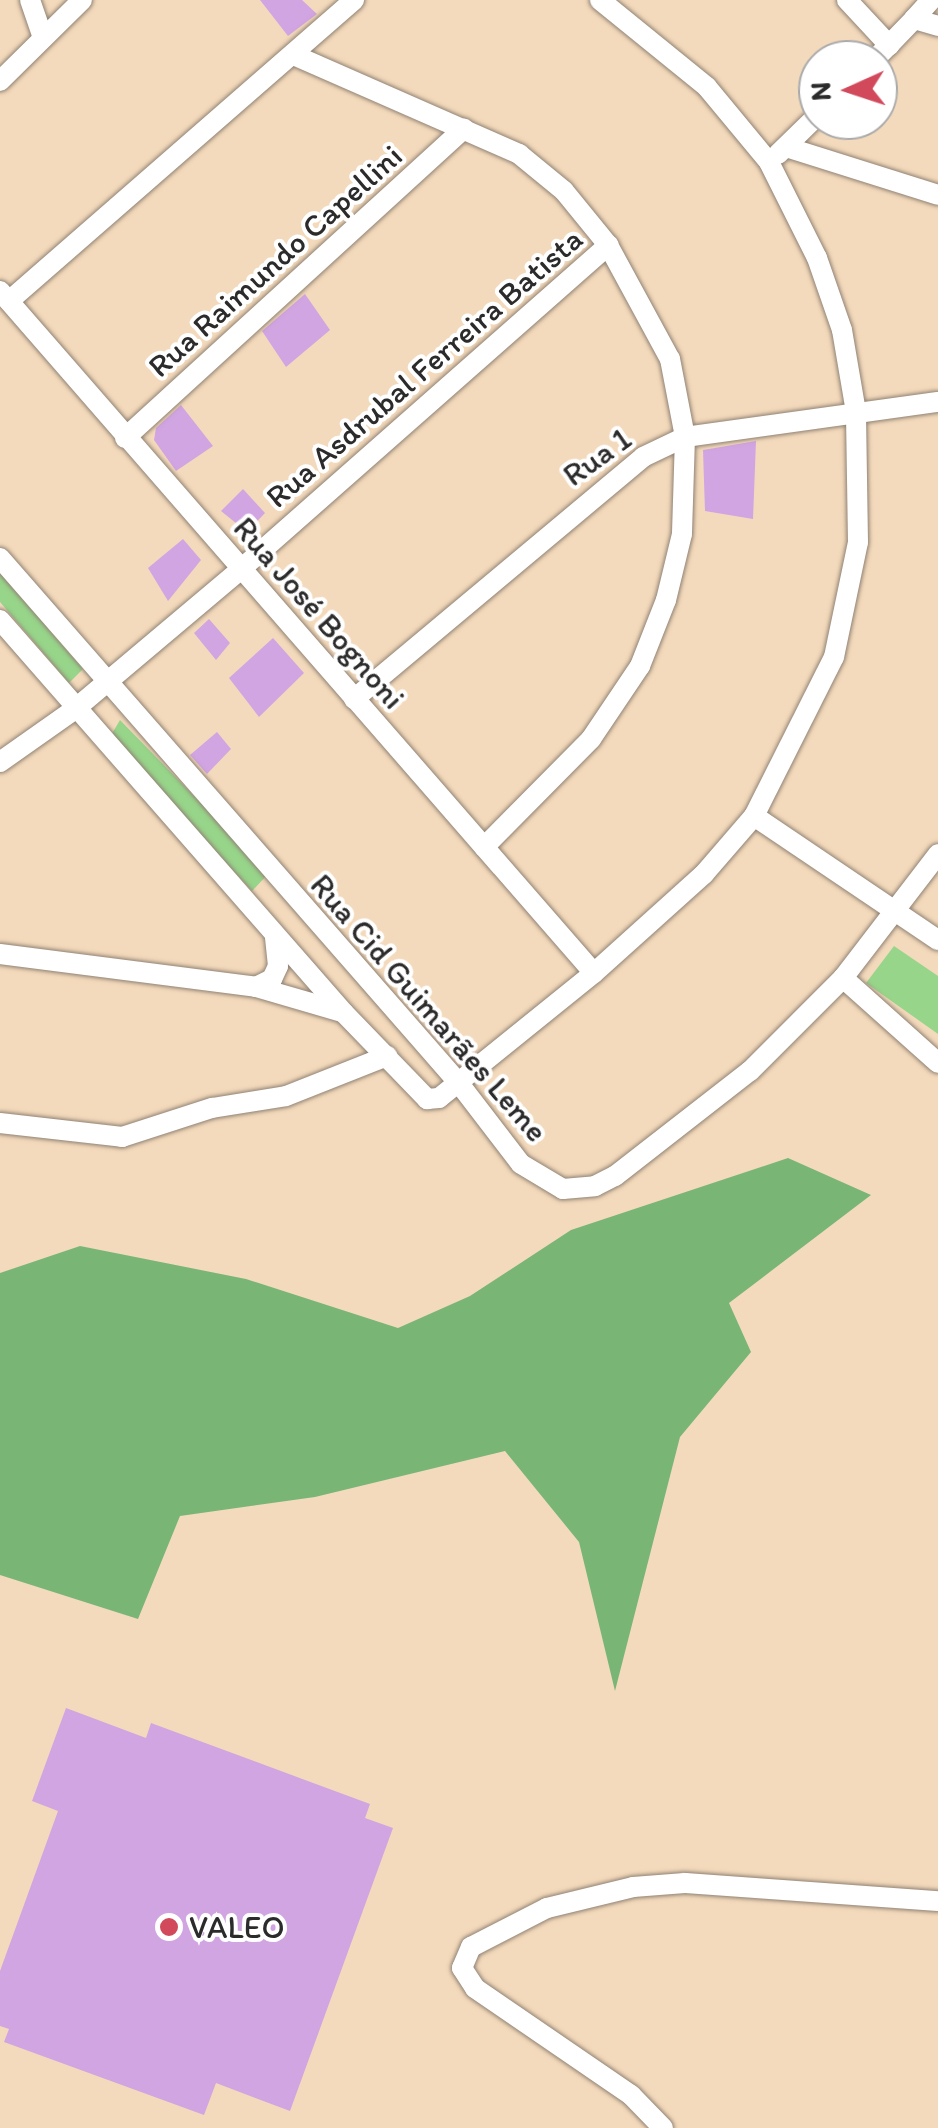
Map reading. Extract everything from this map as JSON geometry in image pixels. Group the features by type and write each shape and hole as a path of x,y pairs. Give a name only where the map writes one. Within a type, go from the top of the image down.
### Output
{"street":[{"path":"30,0 43,38"},
{"path":"0,81 82,0"},
{"path":"5,296 296,56 354,0"},
{"path":"458,1082 594,973 704,874 754,816 798,740 848,608 861,480 856,412 842,330 817,258 768,162 707,87 600,0"},
{"path":"846,0 872,40"},
{"path":"893,40 931,0"},
{"path":"914,18 938,26"},
{"path":"296,56 519,154 564,191 608,245 670,360 685,437 682,534 640,666 591,739 484,848"},
{"name":"Rua Raimundo Capellini","path":"126,438 464,128"},
{"path":"768,162 798,136"},
{"path":"786,148 938,194"},
{"name":"Rua Asdrubal Ferreira Batista","path":"0,762 75,709 241,568 608,245"},
{"name":"Rua José Bognoni","path":"5,296 594,973"},
{"name":"Rua 1","path":"354,699 580,505 643,457 685,437 938,402"},
{"name":"Rua Cid Guimarães Leme","path":"0,558 458,1082 520,1164 563,1189 595,1186 750,1071 842,978 900,911 938,854"},
{"name":"Rua Cid Guimarães Leme","path":"0,620 418,1094 438,1098 458,1082"},
{"path":"754,816 938,940"},
{"path":"256,987 272,979 278,966 281,952 271,928"},
{"path":"0,954 256,987 344,1013"},
{"path":"842,978 938,1063"},
{"path":"0,1122 122,1137 212,1108 286,1096 387,1056"},
{"path":"663,2128 632,2095 475,1988 462,1968 471,1946 548,1908 633,1887 685,1883 938,1901"}],"green space":[{"path":"0,573 83,669 69,683 0,602"},
{"path":"120,720 269,873 252,891 110,737"},
{"path":"894,946 938,976 938,1034 866,983"},
{"path":"788,1158 871,1195 729,1303 751,1352 680,1437 615,1691 579,1542 505,1451 315,1497 180,1516 138,1619 0,1575 0,1273 80,1246 246,1279 398,1328 470,1296 571,1230"}],"building":[{"path":"260,0 302,0 317,14 288,36"},
{"path":"305,294 330,330 286,367 262,331"},
{"path":"181,405 213,446 176,471 154,440 156,428"},
{"path":"756,441 753,519 705,511 703,450"},
{"path":"243,489 265,513 247,532 221,511"},
{"path":"183,539 201,560 168,601 148,568"},
{"path":"209,619 230,643 216,660 194,633"},
{"path":"273,638 304,673 259,717 229,678"},
{"path":"217,732 231,749 207,774 190,755"},
{"path":"66,1708 146,1738 151,1723 370,1804 365,1818 393,1828 290,2111 216,2083 204,2115 4,2042 9,2029 0,2026 0,1971 58,1811 32,1801"}],"place":[{"name":"VALEO","path":"169,1927"}]}
